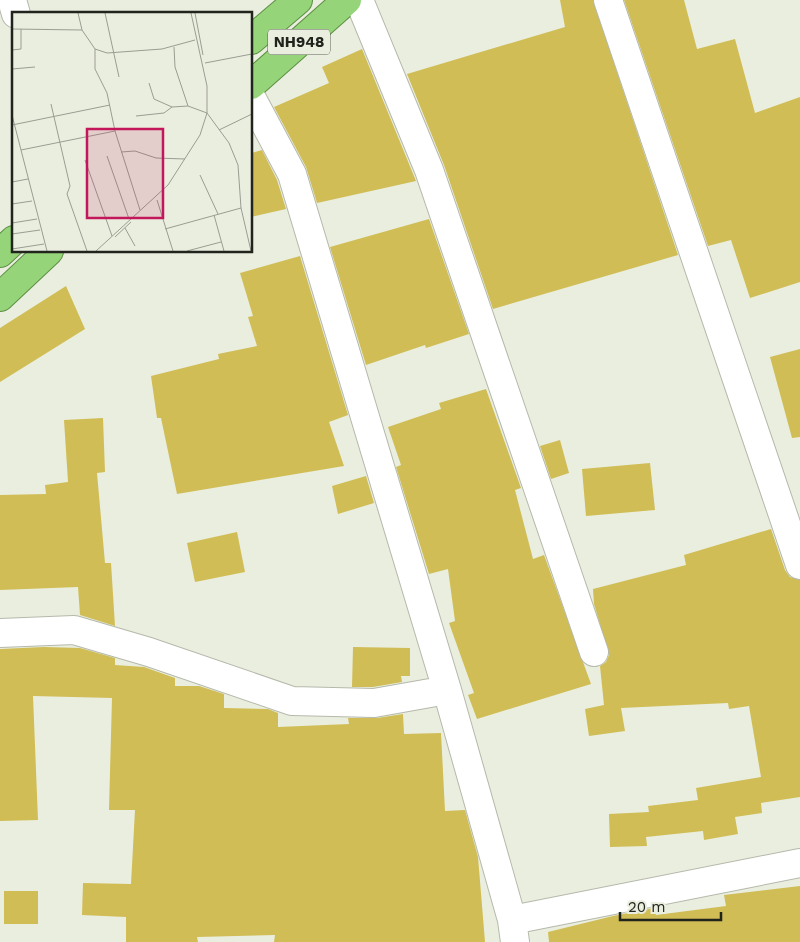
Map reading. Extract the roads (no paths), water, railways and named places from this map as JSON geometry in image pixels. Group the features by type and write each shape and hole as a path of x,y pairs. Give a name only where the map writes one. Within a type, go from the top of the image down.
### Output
{"highway":[{"name":"NH948","path":"252,39 298,0"},
{"name":"NH948","path":"252,84 347,0"},
{"path":"0,253 12,242"},
{"path":"0,297 48,252"}],"street":[{"path":"359,0 429,170 594,652"},
{"path":"608,0 800,565"},
{"path":"252,99 292,174 446,690 513,931 800,863"},
{"path":"0,633 74,630 149,652 292,701 374,703 446,690"}]}
